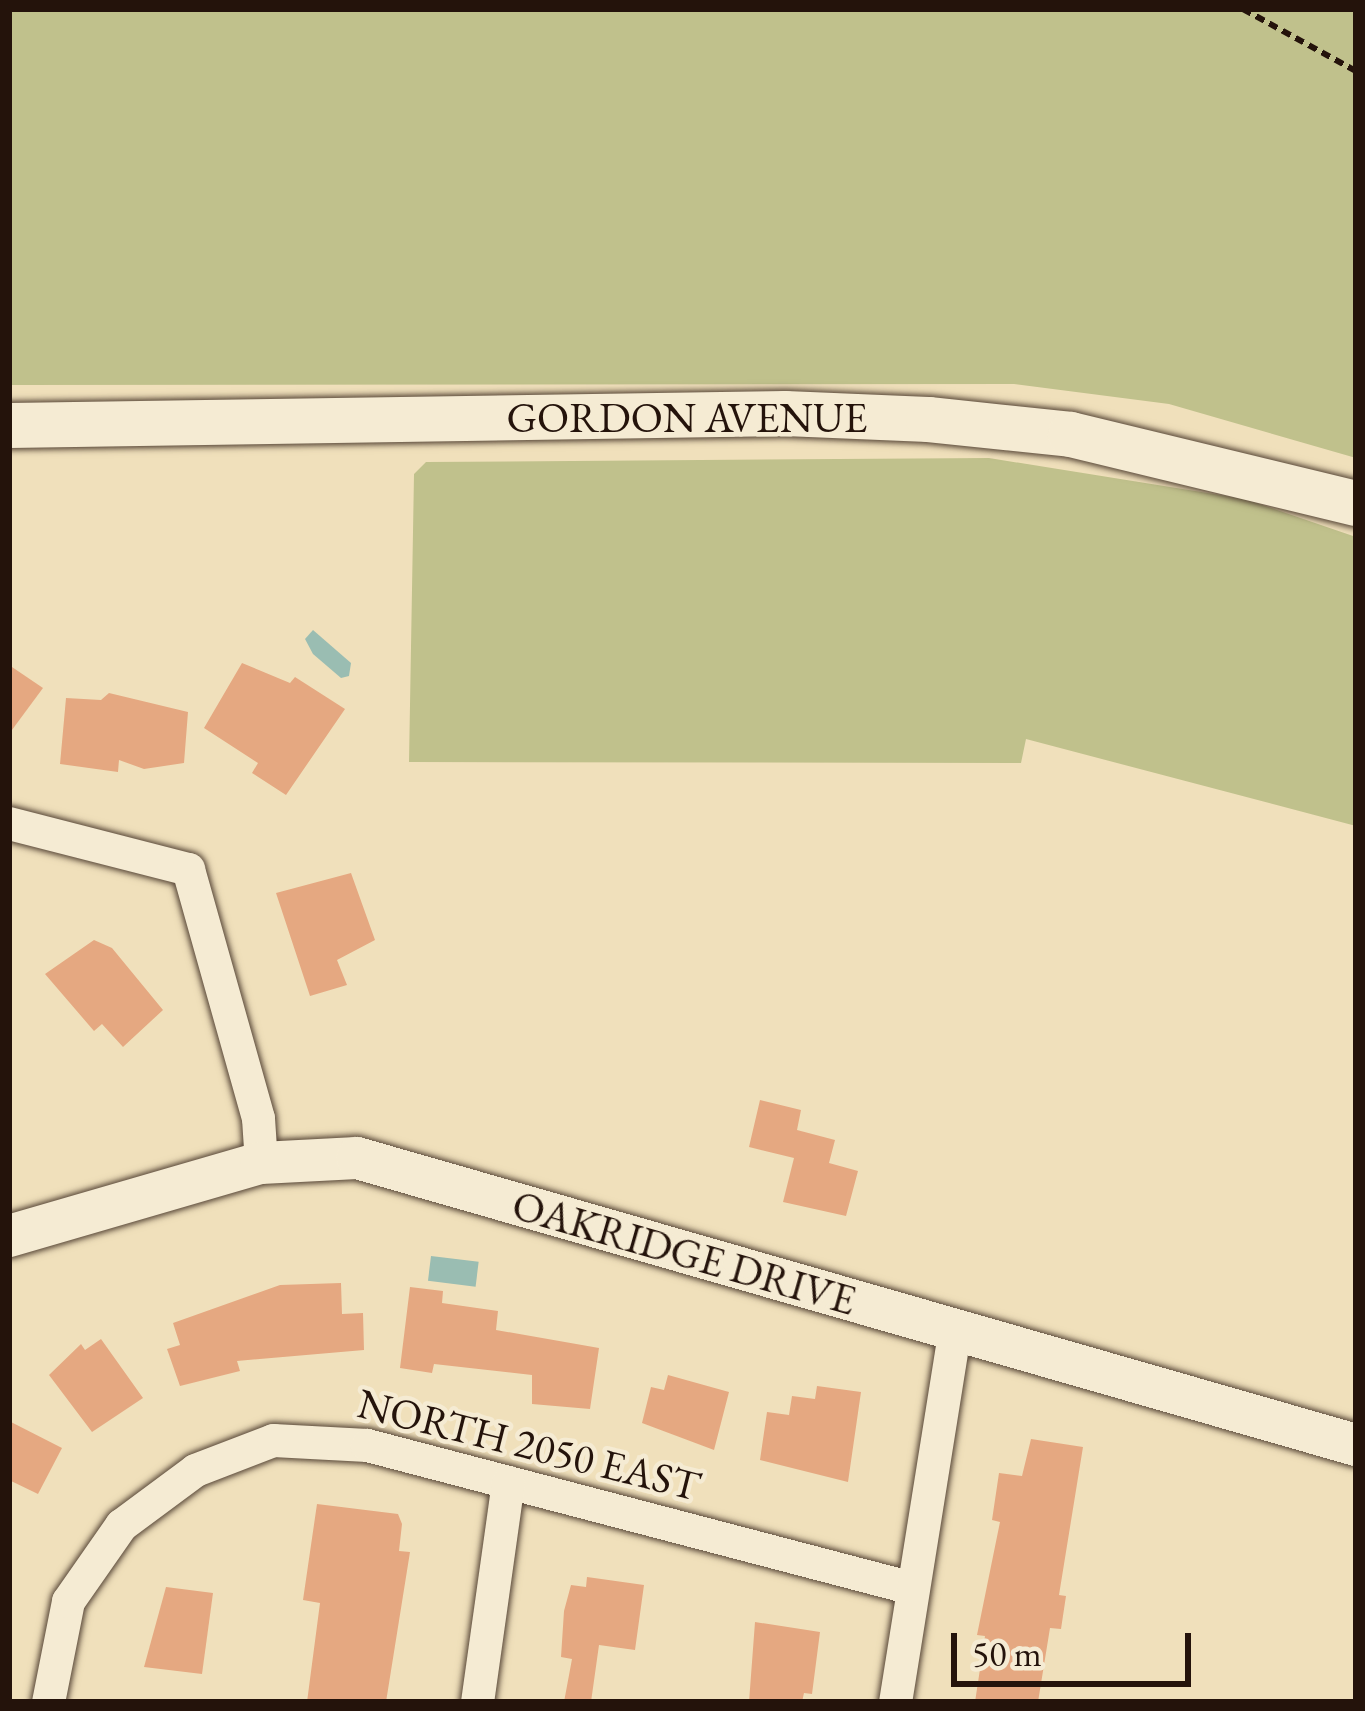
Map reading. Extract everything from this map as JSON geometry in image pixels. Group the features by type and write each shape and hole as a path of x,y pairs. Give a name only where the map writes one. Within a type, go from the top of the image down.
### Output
{"main road":[{"name":"GORDON AVENUE","path":"9,425 785,413 928,419 1070,434 1356,503"}],"street":[{"path":"9,824 188,869 258,1118 261,1163"},
{"name":"OAKRIDGE DRIVE","path":"9,1236 261,1163 357,1158 1356,1445"},
{"path":"895,1702 954,1332"},
{"name":"NORTH 2050 EAST","path":"48,1702 68,1601 121,1525 195,1470 273,1440 367,1445 912,1588"},
{"path":"477,1702 508,1482"}],"path":[{"path":"1243,9 1356,71"}],"green space":[{"path":"9,9 1356,9 1356,458 1169,404 1014,384 9,385"},
{"path":"989,458 1245,499 1356,537 1356,826 1026,739 1021,763 409,762 414,474 426,462"}],"water":[{"path":"313,630 351,663 349,676 341,678 313,654 305,639"},
{"path":"431,1256 479,1262 476,1287 428,1281"}],"building":[{"path":"242,663 290,683 295,677 345,709 286,795 252,773 258,763 204,728"},
{"path":"9,665 43,688 9,734"},
{"path":"109,693 188,712 184,763 144,769 119,760 118,772 60,764 66,698 101,700"},
{"path":"351,873 375,940 337,960 347,985 310,996 276,893"},
{"path":"94,940 112,948 163,1010 123,1047 102,1024 94,1031 45,974"},
{"path":"760,1100 801,1110 797,1130 835,1140 829,1163 858,1171 846,1216 783,1202 794,1158 749,1147"},
{"path":"341,1283 342,1314 363,1313 364,1350 237,1361 240,1371 180,1386 167,1349 180,1345 173,1323 280,1285"},
{"path":"410,1287 443,1291 442,1303 498,1311 496,1330 599,1348 590,1409 532,1404 532,1375 434,1364 432,1373 400,1368"},
{"path":"101,1339 143,1398 92,1432 49,1375 81,1344 85,1350"},
{"path":"668,1375 729,1392 714,1450 642,1423 651,1387 664,1390"},
{"path":"817,1386 861,1392 848,1482 760,1460 767,1412 789,1415 792,1396 815,1399"},
{"path":"9,1421 62,1448 38,1494 9,1480"},
{"path":"1031,1439 1083,1447 1059,1595 1066,1596 1061,1629 1050,1628 1038,1702 975,1702 985,1636 977,1635 1000,1522 992,1520 999,1473 1022,1476"},
{"path":"317,1504 398,1514 402,1524 399,1551 410,1552 386,1702 307,1702 320,1603 303,1600"},
{"path":"587,1577 644,1585 635,1650 599,1645 591,1702 564,1702 572,1659 561,1657 564,1611 571,1585 586,1587"},
{"path":"166,1587 213,1593 202,1674 144,1667"},
{"path":"755,1622 820,1632 812,1694 804,1693 802,1702 749,1702"}]}
